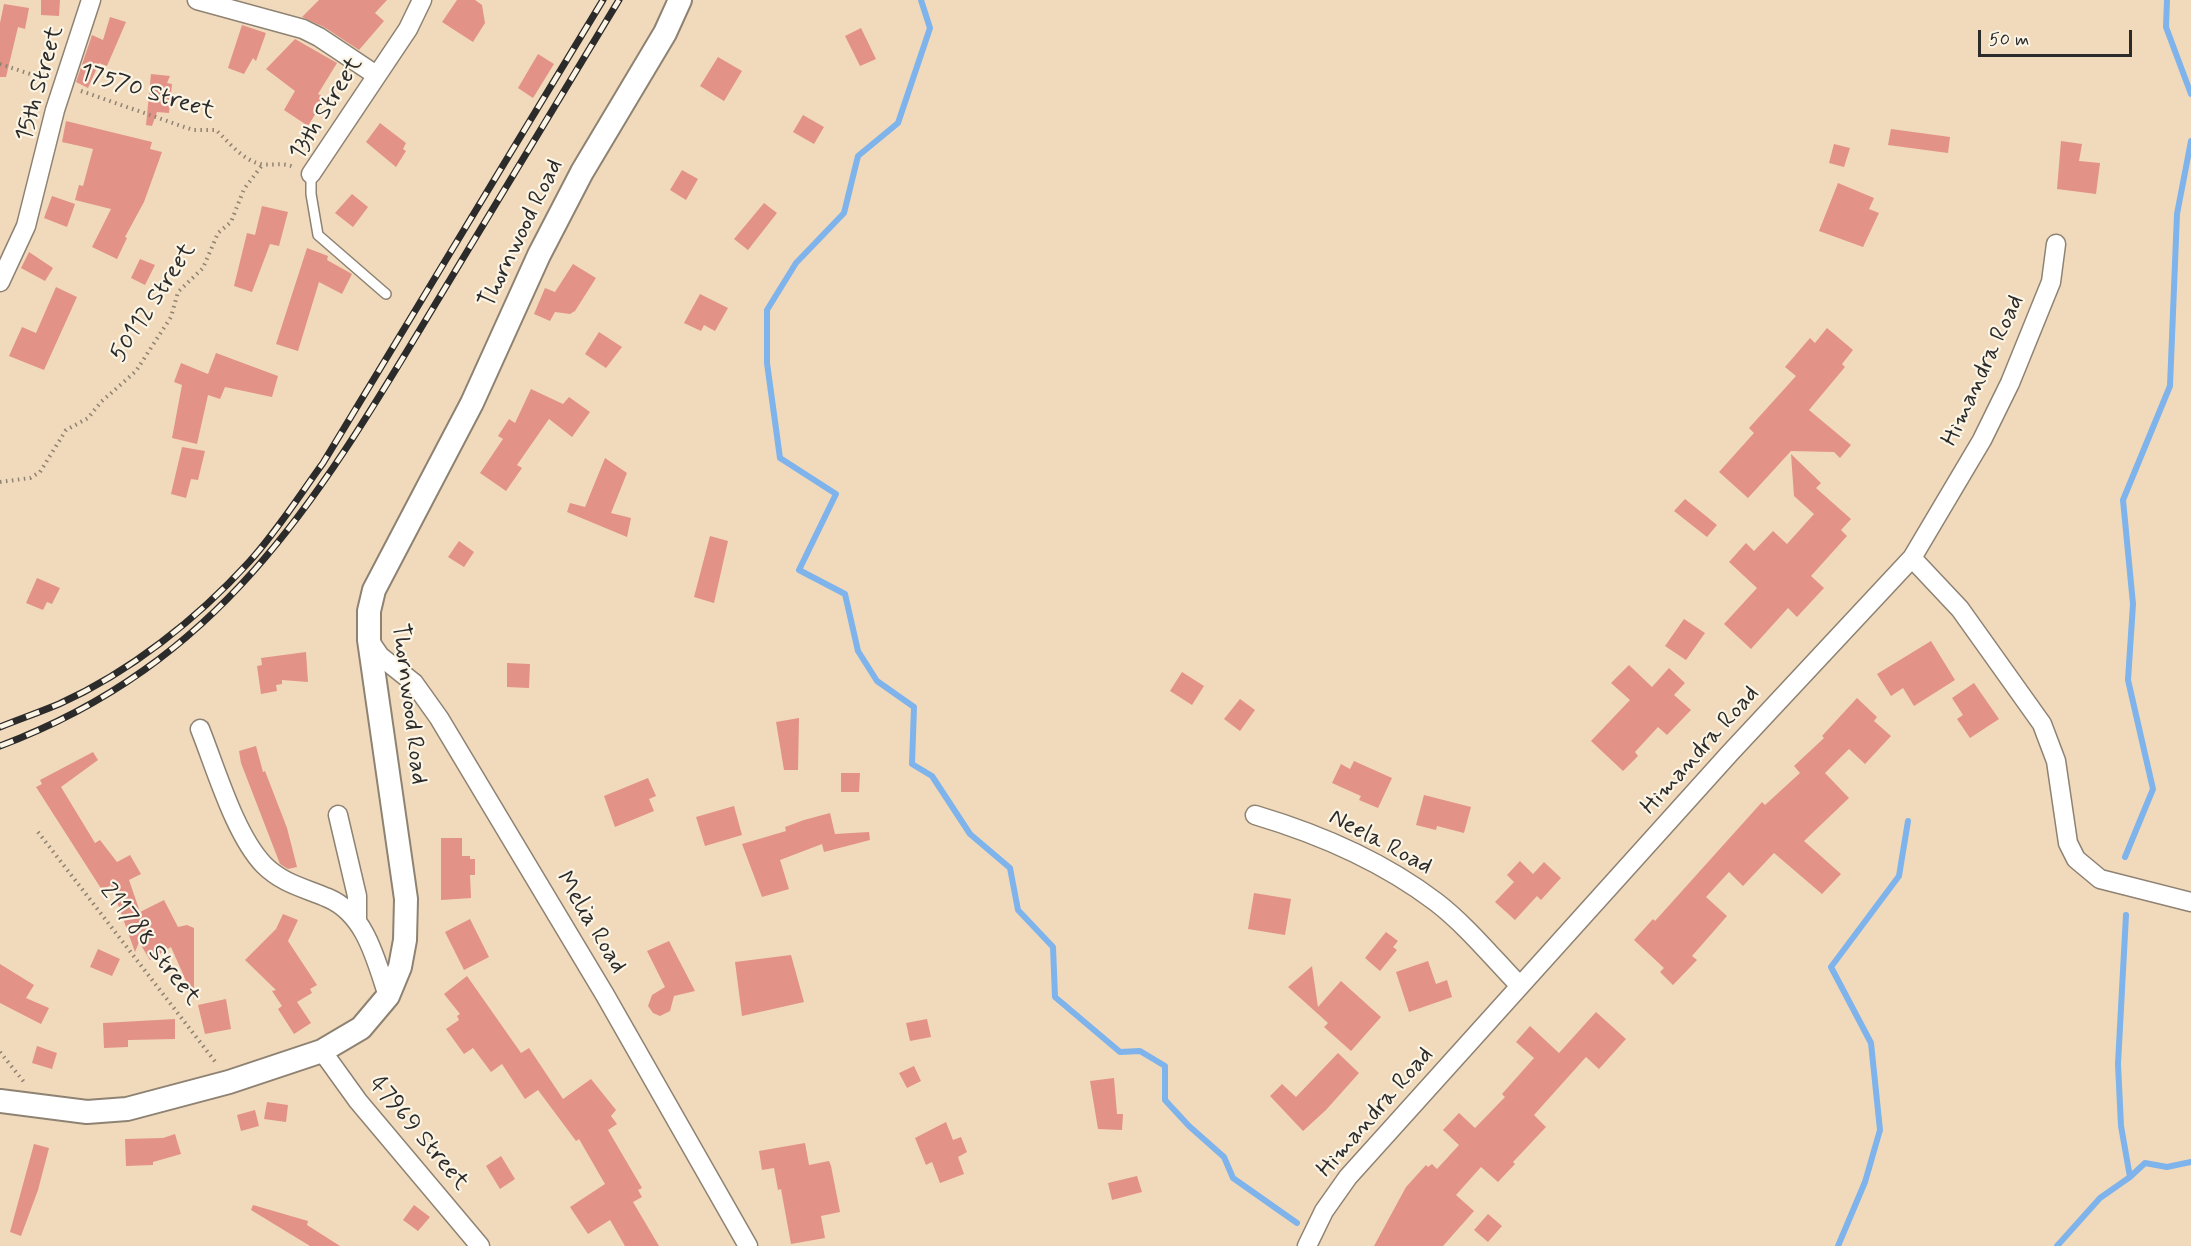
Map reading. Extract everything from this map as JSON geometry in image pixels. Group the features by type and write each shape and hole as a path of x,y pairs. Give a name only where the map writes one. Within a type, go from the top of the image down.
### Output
{"street":[{"name":"15th Street","path":"0,282 26,225 63,86 91,0"},
{"path":"197,0 303,30 319,37 376,75"},
{"name":"13th Street","path":"311,174 408,29 422,0"},
{"name":"Thornwood Road","path":"0,1101 87,1112 127,1109 229,1082 322,1051 361,1028 388,996 400,967 405,940 406,899 369,640 369,611 374,590 472,404 544,244 582,172 664,33 680,0"},
{"name":"Himandra Road","path":"1307,1246 1324,1211 1348,1177 1730,753 1912,558 1982,440 2010,383 2051,282 2056,244"},
{"path":"1912,558 1960,609 2042,724 2056,761 2068,843 2076,859 2100,879 2191,902"},
{"name":"Melia Road","path":"369,640 380,656 414,683 439,718 605,995 748,1246"},
{"path":"200,729 249,847 265,866 285,881 331,899 357,921 368,939 388,996"},
{"path":"338,815 357,896 357,921"},
{"name":"Neela Road","path":"1255,815 1298,828 1394,872 1438,903 1520,986"},
{"name":"47969 Street","path":"322,1051 358,1101 480,1246"}],"lane":[{"name":"13th Street","path":"311,174 312,205 318,235 386,294"}],"path":[{"name":"17570 Street","path":"0,64 193,130 216,130 248,160 263,164 286,163 311,174"},
{"name":"50112 Street","path":"0,482 30,478 40,472 66,430 88,418 101,402 136,371 171,317 178,292 203,268 218,233 231,222 244,189 263,164"},
{"name":"211788 Street","path":"38,832 206,1048 229,1082"},
{"path":"0,1052 43,1106"}],"building":[{"path":"41,0 60,0 59,16 41,15"},
{"path":"319,0 387,0 375,13 384,21 359,50 324,27 302,17"},
{"path":"457,0 475,0 482,5 485,23 473,42 442,22"},
{"path":"4,4 29,8 25,29 18,27 6,77 0,77 0,23"},
{"path":"110,17 126,22 107,66 99,63 88,88 76,82 92,35 103,40"},
{"path":"242,25 266,33 256,61 253,58 244,74 228,68"},
{"path":"861,28 876,59 860,66 845,36"},
{"path":"295,39 337,63 318,94 325,98 308,126 284,110 295,91 266,69"},
{"path":"538,54 554,64 533,98 518,88"},
{"path":"718,57 742,71 724,101 700,86"},
{"path":"151,74 170,76 167,83 172,84 169,113 157,112 152,126 146,125"},
{"path":"803,115 824,127 814,144 793,132"},
{"path":"66,121 152,142 150,149 162,152 144,202 125,237 127,238 117,259 92,247 111,209 75,200 79,185 83,186 93,149 62,142"},
{"path":"380,123 406,143 403,149 406,151 396,167 366,142"},
{"path":"1891,129 1950,137 1948,153 1888,145"},
{"path":"2061,141 2082,144 2079,161 2100,163 2096,194 2057,189"},
{"path":"1834,144 1850,148 1844,167 1829,163"},
{"path":"682,170 698,179 686,200 670,190"},
{"path":"1838,183 1874,198 1869,209 1879,213 1863,247 1819,231"},
{"path":"352,194 368,207 353,227 335,213"},
{"path":"52,196 75,204 67,227 44,218"},
{"path":"764,203 777,213 748,250 734,239"},
{"path":"262,206 288,212 279,246 270,244 252,292 234,286 247,233 255,235"},
{"path":"307,248 328,256 327,260 352,274 342,294 319,282 298,351 276,344"},
{"path":"29,252 53,268 45,281 21,268"},
{"path":"140,259 155,265 145,285 131,278"},
{"path":"573,264 596,278 575,311 570,314 555,312 550,321 534,314 545,288 555,292"},
{"path":"56,287 77,297 44,370 9,356 22,327 36,333"},
{"path":"700,294 728,308 715,331 704,325 701,331 684,323"},
{"path":"1827,328 1853,350 1842,364 1845,367 1809,410 1851,445 1840,458 1834,452 1791,451 1748,498 1719,472 1754,433 1749,428 1796,376 1785,367 1810,338 1815,343"},
{"path":"599,332 622,347 606,368 585,354"},
{"path":"216,353 278,376 272,397 225,387 220,399 208,395 197,444 172,438 182,385 174,382 181,363 208,374"},
{"path":"531,389 563,404 569,397 590,412 572,437 549,419 517,465 522,468 506,491 480,473 503,439 498,436 509,419 515,423"},
{"path":"182,447 205,451 198,480 191,479 186,498 171,494"},
{"path":"1791,454 1821,483 1816,488 1851,519 1841,530 1847,536 1811,576 1824,588 1797,617 1788,608 1751,649 1724,624 1757,588 1729,562 1746,543 1754,551 1773,531 1787,544 1814,514 1794,496"},
{"path":"605,458 627,473 611,513 631,518 627,537 567,512 570,503 585,507"},
{"path":"1685,499 1717,525 1707,537 1674,511"},
{"path":"710,536 728,541 714,603 694,597"},
{"path":"459,541 474,552 464,567 448,557"},
{"path":"37,578 60,588 52,604 47,602 43,610 26,603"},
{"path":"1684,619 1705,633 1686,660 1665,646"},
{"path":"1931,641 1955,680 1914,706 1903,688 1891,696 1877,674"},
{"path":"306,652 308,682 282,680 282,684 276,685 277,691 261,694 257,666 262,665 261,658"},
{"path":"507,663 530,664 529,688 507,687"},
{"path":"1629,665 1652,687 1669,668 1685,683 1674,695 1691,710 1667,735 1658,727 1635,752 1638,756 1623,771 1591,741 1630,700 1611,683"},
{"path":"1182,672 1204,686 1192,705 1170,691"},
{"path":"1974,683 1999,719 1970,738 1957,719 1963,715 1952,698"},
{"path":"1857,698 1877,717 1874,721 1891,736 1865,764 1849,749 1825,773 1849,798 1804,841 1841,874 1822,894 1774,853 1743,886 1729,872 1706,897 1727,916 1692,956 1697,960 1673,985 1660,972 1664,968 1634,940 1653,919 1655,921 1762,802 1765,805 1800,773 1794,766 1824,738 1822,736"},
{"path":"1240,699 1255,710 1240,731 1224,719"},
{"path":"799,718 798,770 784,770 776,722"},
{"path":"256,746 263,772 265,771 287,828 297,867 288,869 280,864 241,763 239,751"},
{"path":"93,752 98,760 61,787 95,843 100,840 117,862 130,855 141,874 129,880 140,912 164,900 178,927 187,925 194,928 194,999 171,947 150,960 139,942 135,952 111,885 102,890 36,787 42,784 40,780"},
{"path":"1354,761 1392,778 1378,808 1359,800 1361,796 1332,783 1341,764 1350,769"},
{"path":"841,773 860,773 859,792 841,792"},
{"path":"648,778 656,796 649,799 654,811 615,827 604,796"},
{"path":"1424,795 1471,807 1464,833 1437,826 1436,830 1416,825"},
{"path":"734,806 742,835 705,846 696,817"},
{"path":"830,813 835,834 869,832 870,840 824,852 822,844 780,860 789,889 762,897 742,844 786,831 785,827"},
{"path":"441,838 462,838 462,856 475,859 475,875 470,875 471,898 441,900"},
{"path":"1520,861 1533,874 1544,862 1561,878 1541,900 1537,896 1515,920 1495,902 1514,882 1507,875"},
{"path":"1254,893 1291,899 1285,935 1248,929"},
{"path":"283,914 298,920 288,941 317,985 310,989 312,993 297,1002 311,1023 294,1034 278,1009 282,1006 272,991 276,990 245,960 276,929"},
{"path":"470,919 489,957 464,970 445,932"},
{"path":"1386,932 1398,941 1393,947 1397,950 1380,971 1365,958"},
{"path":"669,941 695,991 674,996 670,1011 660,1016 653,1013 648,1006 652,995 665,987 647,951"},
{"path":"98,949 120,959 112,976 90,967"},
{"path":"791,955 804,1002 742,1016 735,962"},
{"path":"1428,961 1436,984 1447,980 1452,997 1409,1012 1396,972"},
{"path":"0,964 34,985 26,998 49,1008 41,1024 0,1003"},
{"path":"1312,966 1318,1007 1341,981 1381,1017 1351,1051 1324,1027 1328,1023 1288,987"},
{"path":"467,976 521,1053 529,1048 563,1099 591,1079 616,1110 611,1116 617,1124 608,1130 642,1188 638,1190 642,1197 633,1202 659,1246 625,1246 610,1220 588,1234 570,1207 605,1184 579,1139 576,1141 538,1090 525,1099 502,1064 491,1072 473,1048 464,1054 446,1029 459,1020 457,1016 460,1014 444,994"},
{"path":"226,999 231,1029 205,1034 198,1005"},
{"path":"1596,1012 1626,1039 1599,1069 1586,1057 1534,1115 1546,1127 1513,1162 1515,1164 1498,1182 1481,1167 1456,1195 1474,1211 1443,1246 1374,1246 1406,1187 1426,1165 1428,1167 1432,1164 1437,1169 1459,1145 1443,1130 1459,1113 1475,1128 1505,1097 1502,1094 1534,1058 1516,1042 1530,1026 1559,1053"},
{"path":"175,1019 175,1039 128,1040 128,1047 104,1048 103,1023"},
{"path":"927,1019 931,1037 910,1041 906,1023"},
{"path":"37,1046 57,1053 52,1069 32,1063"},
{"path":"1338,1053 1359,1073 1326,1110 1303,1131 1270,1096 1282,1084 1296,1097"},
{"path":"914,1066 921,1081 907,1088 899,1073"},
{"path":"1114,1078 1117,1114 1123,1114 1122,1130 1098,1129 1090,1081"},
{"path":"267,1102 288,1105 286,1122 264,1119"},
{"path":"255,1110 259,1126 241,1131 237,1115"},
{"path":"946,1122 953,1140 961,1137 967,1152 958,1157 964,1174 940,1183 932,1162 926,1165 915,1138"},
{"path":"175,1134 181,1154 153,1162 153,1165 126,1166 125,1139 163,1138"},
{"path":"805,1143 809,1165 829,1161 840,1212 821,1216 825,1238 791,1244 781,1189 778,1190 774,1168 762,1170 759,1151"},
{"path":"34,1144 49,1148 38,1190 21,1236 10,1232"},
{"path":"501,1156 515,1179 500,1189 486,1166"},
{"path":"1137,1176 1142,1192 1112,1200 1108,1183"},
{"path":"253,1205 308,1221 307,1225 340,1246 310,1246 251,1210"},
{"path":"414,1205 430,1217 418,1231 403,1220"},
{"path":"1488,1214 1502,1226 1488,1242 1474,1230"}],"waterway":[{"path":"921,0 930,28 898,123 858,156 844,213 796,263 767,310 767,363 780,458 836,494 799,570 845,594 858,651 877,681 914,707 912,764 932,776 970,834 1010,868 1018,910 1053,947 1055,997 1120,1052 1140,1051 1165,1066 1165,1100 1189,1126 1224,1157 1233,1178 1297,1223"},
{"path":"2167,0 2166,27 2191,94"},
{"path":"2125,857 2153,789 2128,680 2133,604 2123,500 2170,386 2177,214 2191,141"},
{"path":"1838,1246 1865,1182 1880,1130 1871,1043 1831,967 1899,876 1908,821"},
{"path":"2057,1246 2100,1198 2130,1177 2121,1126 2118,1064 2126,915"},
{"path":"2130,1177 2145,1163 2167,1167 2191,1162"}],"railway":[{"path":"0,727 59,704 137,660 185,624 229,583 259,550 323,463 603,0"},
{"path":"0,746 79,710 147,668 207,619 260,564 308,503 396,370 619,0"}]}
